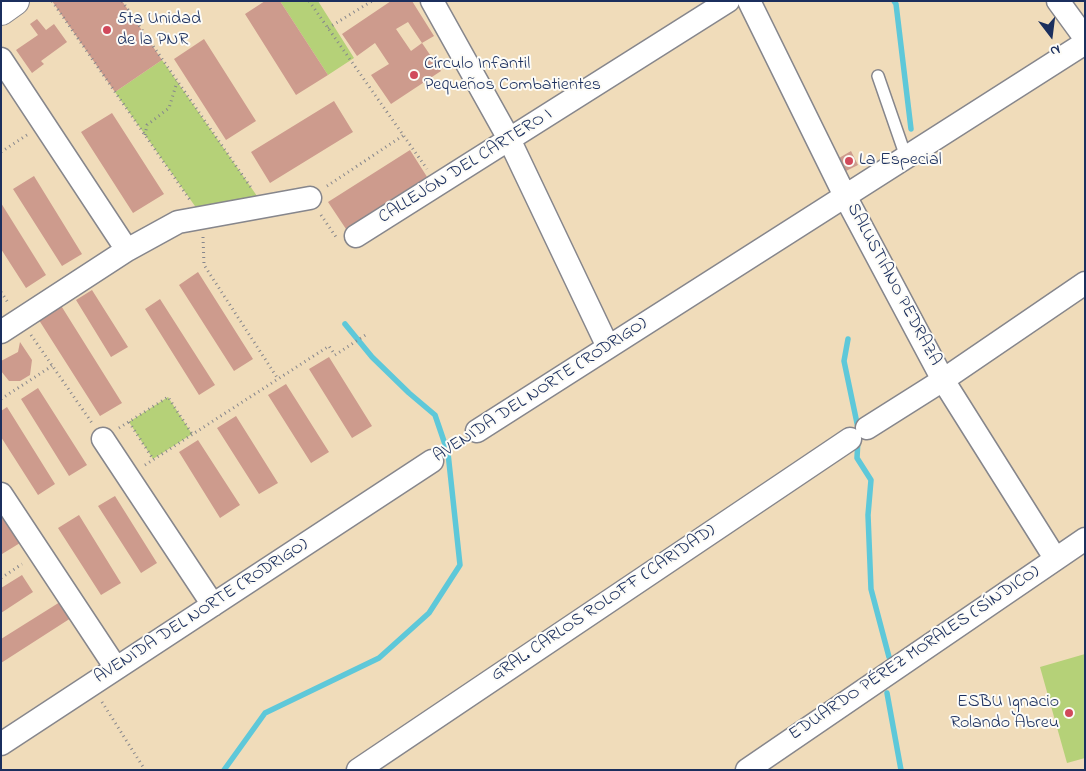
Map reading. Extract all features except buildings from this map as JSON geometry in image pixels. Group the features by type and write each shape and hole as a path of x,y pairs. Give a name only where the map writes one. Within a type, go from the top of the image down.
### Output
{"street":[{"path":"1,11 15,1"},
{"path":"432,1 509,139 608,347"},
{"name":"CALLEJÓN DEL CARTERO I","path":"356,236 728,1"},
{"name":"SALUSTIANO PEDRAZA","path":"749,1 845,196 943,380 1054,558"},
{"path":"1058,1 1085,38"},
{"name":"AVENIDA DEL NORTE (RODRIGO)","path":"477,431 1085,43"},
{"path":"1,59 127,250"},
{"path":"1,332 127,250 178,222 310,198"},
{"name":"GRAL. CARLOS ROLOFF (CARIDAD)","path":"358,770 858,433 943,380 1085,283"},
{"path":"103,438 213,605"},
{"name":"AVENIDA DEL NORTE (RODRIGO)","path":"1,744 432,461"},
{"path":"1,494 116,668"},
{"name":"EDUARDO PÉREZ MORALES (SÍNDICO)","path":"747,770 771,763 1054,558 1085,539"}],"lane":[{"path":"878,76 906,157"}],"path":[{"path":"52,1 202,217 204,265 278,379"},
{"path":"122,1 264,206"},
{"path":"309,1 438,184"},
{"path":"328,28 372,1"},
{"path":"146,136 147,125 169,108 177,81"},
{"path":"1,152 44,124"},
{"path":"356,236 342,245 310,198 404,135"},
{"path":"1,292 103,438 168,397 192,434"},
{"path":"127,476 329,346 335,355 368,334"},
{"path":"1,399 52,366"},
{"path":"129,422 153,460"},
{"name":"AVENIDA DEL NORTE (RODRIGO)","path":"432,461 477,431"},
{"path":"1,578 40,552"},
{"path":"91,685 145,770"}],"green space":[{"path":"280,1 318,1 354,58 328,75"},
{"path":"162,60 257,196 197,209 115,92"},
{"path":"168,397 192,434 153,459 129,422"},
{"name":"ESBU Ignacio Rolando Abreu","path":"1085,654 1085,758 1067,763 1040,667"}],"waterway":[{"path":"894,1 896,4 911,129"},
{"path":"224,770 265,713 379,658 429,613 460,565 448,453 435,415 372,357 345,324"},
{"path":"848,339 844,361 858,428"},
{"path":"858,439 857,458 871,480 868,515 871,589 889,657"},
{"path":"887,693 901,770"}],"place":[{"name":"5ta Unidad de la PNR","path":"107,30"},
{"name":"Círculo Infantil Pequeños Combatientes","path":"414,75"},
{"name":"La Especial","path":"849,161"},
{"name":"ESBU Ignacio Rolando Abreu","path":"1069,713"}]}
